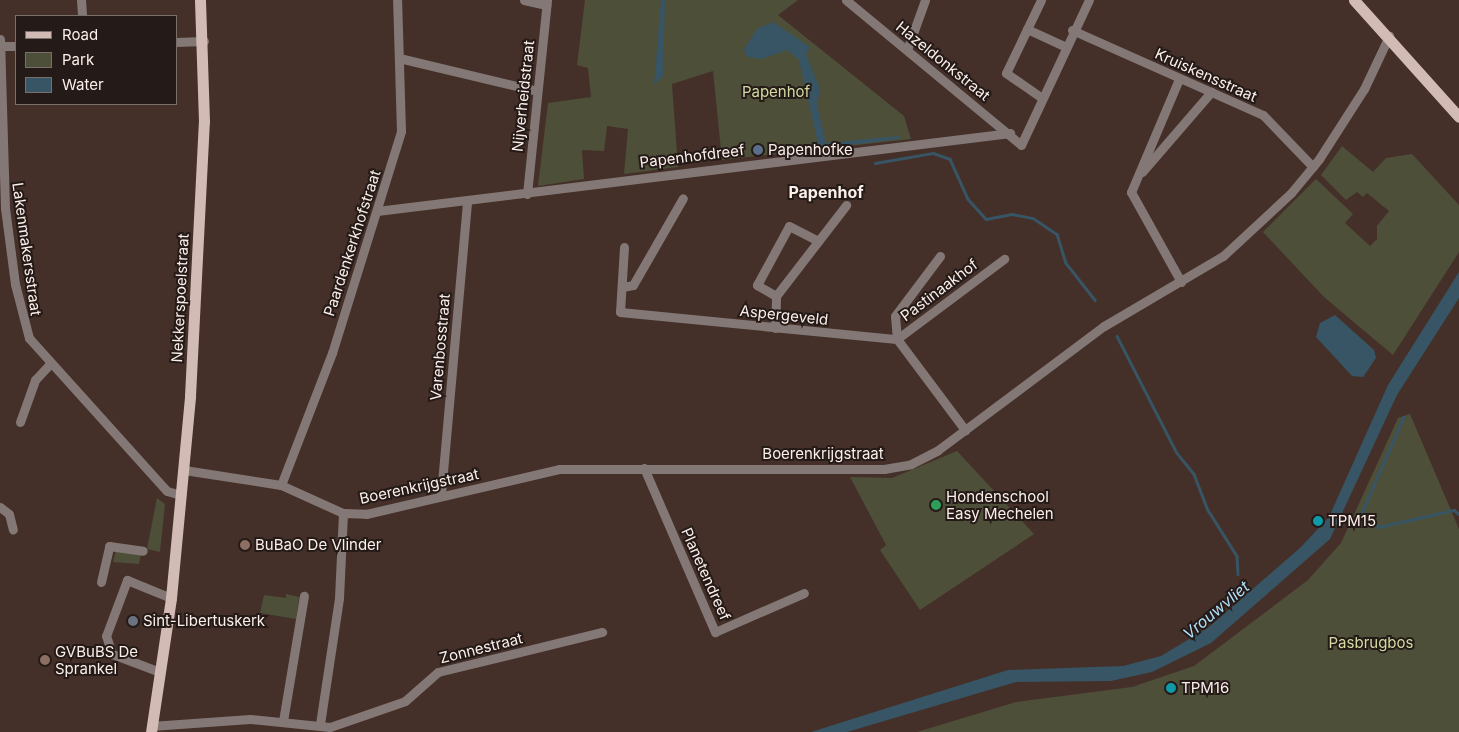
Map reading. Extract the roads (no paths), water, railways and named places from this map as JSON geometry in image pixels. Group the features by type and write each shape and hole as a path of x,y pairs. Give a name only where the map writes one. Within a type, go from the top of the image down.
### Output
{"main road":[{"name":"Nekkerspoelstraat","path":"151,729 171,598 184,470 197,272 204,41 200,0"},
{"path":"1354,0 1389,36 1459,117"}],"street":[{"path":"81,0 82,15"},
{"name":"Paardenkerkhofstraat","path":"281,485 332,353 401,131 397,0"},
{"path":"524,0 547,2"},
{"name":"Hazeldonkstraat","path":"846,0 1010,133 1020,146 1042,98"},
{"path":"907,50 925,0"},
{"path":"1041,0 1006,73 1042,98 1064,46 1089,0"},
{"name":"Nijverheidstraat","path":"527,194 547,2"},
{"path":"1027,29 1064,46"},
{"name":"Kruiskensstraat","path":"1072,30 1262,115 1313,167"},
{"name":"Boerenkrijgstraat","path":"184,470 281,485 343,513 366,514 441,494 560,469 884,469 911,464 965,430 1104,326 1223,256 1313,167 1364,89 1389,36"},
{"path":"178,42 204,41"},
{"path":"1,43 15,46"},
{"name":"Lakenmakersstraat","path":"1,43 1,141 15,284 28,338 49,364 167,491 180,495"},
{"path":"399,58 537,91"},
{"path":"1179,79 1137,178 1133,198 1181,282"},
{"path":"1137,178 1211,92"},
{"name":"Papenhofdreef","path":"377,211 467,202 636,177 1010,133"},
{"path":"622,287 633,285 683,198"},
{"name":"Varenbosstraat","path":"441,494 467,202"},
{"path":"775,328 776,296 846,205"},
{"path":"776,296 757,285 789,226 818,241"},
{"name":"Aspergeveld","path":"624,247 620,312 896,338"},
{"name":"Pastinaakhof","path":"896,338 895,316 940,256"},
{"name":"Pastinaakhof","path":"896,338 1004,259"},
{"path":"896,338 965,430"},
{"path":"20,422 35,380 49,364"},
{"name":"Planetendreef","path":"644,468 715,632 804,593"},
{"path":"0,507 9,514 12,530"},
{"path":"320,724 338,598 343,513"},
{"path":"101,582 109,546 143,551"},
{"path":"160,672 112,654 106,636 127,580 171,598"},
{"path":"283,721 304,596"},
{"name":"Zonnestraat","path":"151,729 234,723 250,718 320,724 330,727 405,701 438,672 602,632"}],"water":[{"path":"661,0 665,0 663,76 654,85"},
{"path":"773,22 810,47 806,54 820,89 817,105 826,143 899,136 899,139 809,150 808,146 818,144 799,60 787,50 761,59 747,57 744,49 757,29"},
{"name":"Vrouwvliet","path":"1459,272 1459,298 1397,395 1330,539 1211,643 1152,672 1111,681 1016,682 847,732 811,732 1008,670 1123,666 1161,656 1209,627 1301,547 1329,517 1388,385"},
{"path":"1335,315 1374,350 1376,358 1363,377 1352,376 1316,337 1320,323"}],"waterway":[{"path":"875,163 933,153 950,159 968,199 986,219 1012,214 1033,218 1057,234 1066,263 1095,300"},
{"path":"1117,336 1177,453 1194,474 1208,510 1237,556 1238,574"},
{"path":"1404,417 1362,513 1379,527 1454,510 1459,514"}],"place":[{"name":"Papenhofke","path":"758,150"},
{"name":"Hondenschool Easy Mechelen","path":"936,505"},
{"name":"TPM15","path":"1318,521"},
{"name":"BuBaO De Vlinder","path":"245,545"},
{"name":"Sint-Libertuskerk","path":"133,621"},
{"name":"GVBuBS De Sprankel","path":"45,660"},
{"name":"TPM16","path":"1171,688"}],"district":[{"name":"Papenhof","path":"826,192"}],"park label":[{"name":"Pasbrugbos","path":"1371,643"}]}
